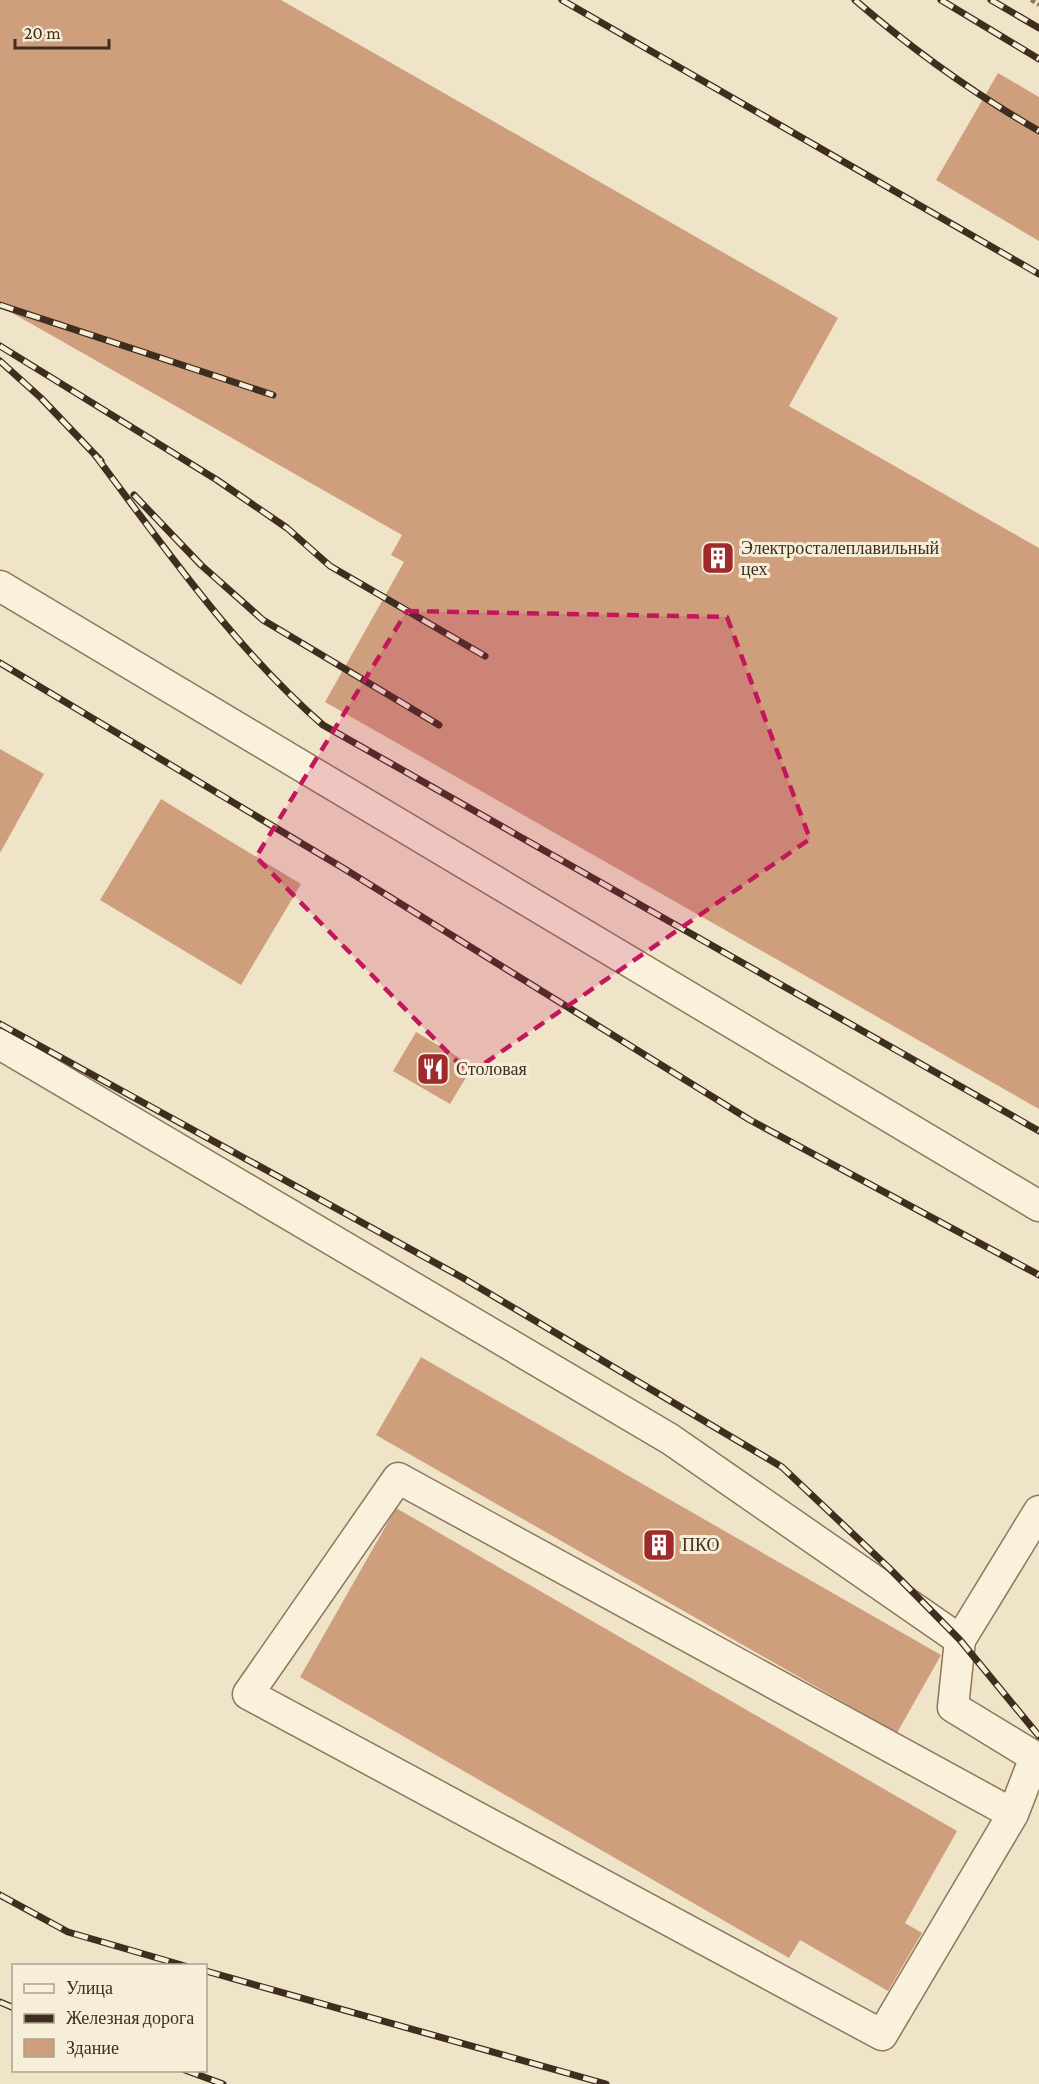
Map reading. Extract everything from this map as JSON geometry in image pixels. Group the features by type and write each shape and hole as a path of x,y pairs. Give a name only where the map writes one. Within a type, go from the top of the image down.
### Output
{"lane":[{"path":"0,586 1039,1206"},
{"path":"0,1044 670,1439 960,1640"},
{"path":"1013,1814 398,1478 248,1694 882,2035 1013,1814 1035,1758 953,1707 960,1640 1039,1511"}],"path":[{"path":"1031,0 1039,5"}],"highlighted area":[{"path":"407,611 727,617 810,839 469,1074 256,857"}],"building":[{"name":"Электросталеплавильный цех","path":"0,0 281,0 838,318 789,406 1039,548 1039,1109 325,702 404,562 391,555 402,535 0,306"},
{"path":"998,73 1039,97 1039,241 936,180"},
{"path":"0,749 44,774 0,853"},
{"path":"161,799 301,884 241,985 100,900"},
{"name":"Столовая","path":"416,1032 473,1066 450,1104 393,1071"},
{"name":"ПКО","path":"421,1357 941,1655 897,1733 376,1435"},
{"path":"396,1508 957,1831 905,1923 922,1933 888,1991 800,1940 789,1958 300,1677"}],"railway":[{"path":"562,0 1039,274"},
{"path":"855,0 944,70 1039,131"},
{"path":"941,0 1039,59"},
{"path":"991,0 1039,28"},
{"path":"0,305 273,395"},
{"path":"0,346 217,480 287,528 330,566 485,656"},
{"path":"0,361 41,398 101,461"},
{"path":"95,455 174,561 230,630 291,695 323,725 1039,1131"},
{"path":"134,495 201,565 263,620 439,725"},
{"path":"0,663 343,868 750,1120 1039,1275"},
{"path":"0,1024 463,1278 782,1467 889,1568 960,1640 1039,1736"},
{"path":"0,1895 68,1932 178,1964"},
{"path":"207,1971 606,2084"},
{"path":"0,2002 12,2007"},
{"path":"190,2072 223,2084"}],"place":[{"name":"Электросталеплавильный цех","path":"718,558"},
{"name":"Столовая","path":"433,1069"},
{"name":"ПКО","path":"659,1545"}]}
